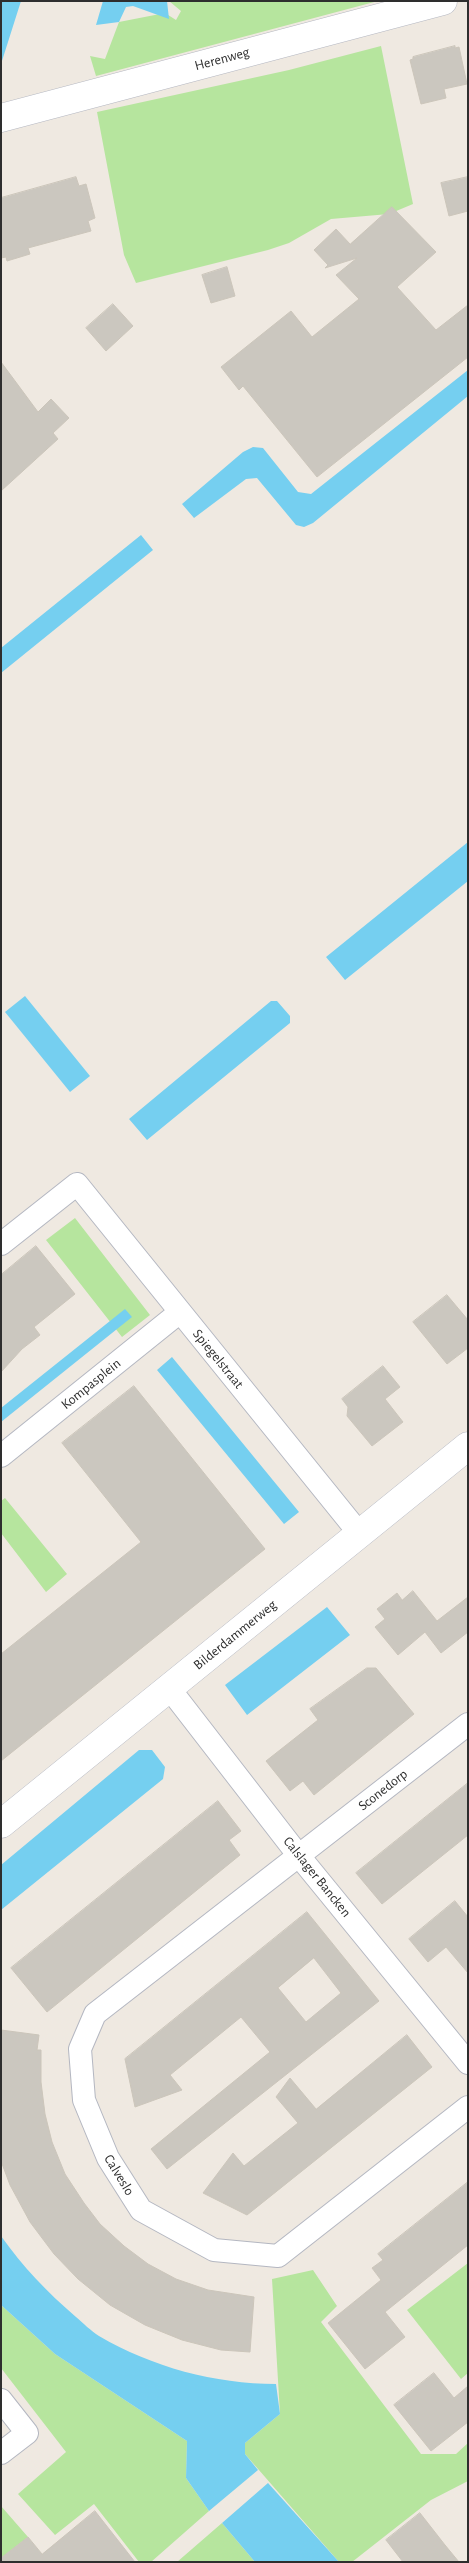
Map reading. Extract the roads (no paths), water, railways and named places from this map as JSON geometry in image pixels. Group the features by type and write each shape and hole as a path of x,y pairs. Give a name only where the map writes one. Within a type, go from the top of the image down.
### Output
{"street":[{"name":"Herenweg","path":"1,118 443,1"},
{"name":"Spiegelstraat","path":"1,1244 77,1184 359,1533"},
{"name":"Kompasplein","path":"1,1456 180,1312"},
{"name":"Bilderdammerweg","path":"1,1824 468,1446"},
{"name":"Calslager Bancken","path":"169,1688 299,1856 468,2063"},
{"name":"Sconedorp","path":"299,1856 468,1724"},
{"name":"Calveslo","path":"299,1856 95,2014 80,2049 84,2100 108,2158 141,2210 214,2250 278,2256 468,2107"},
{"path":"1,2400 27,2433 1,2453"}],"water":[{"path":"1,1 21,1 1,64"},
{"path":"103,1 167,1 169,19 133,6 126,7 119,22 96,25"},
{"path":"468,370 468,396 313,523 304,527 296,525 257,478 246,479 194,518 182,504 243,452 253,447 263,448 298,492 311,494"},
{"path":"141,535 153,550 1,673 1,648"},
{"path":"468,842 468,881 345,980 326,957"},
{"path":"25,996 90,1076 70,1092 5,1012"},
{"path":"271,1001 277,1001 290,1016 290,1023 147,1140 129,1119"},
{"path":"125,1309 132,1317 1,1422 1,1408"},
{"path":"172,1357 299,1512 284,1524 157,1370"},
{"path":"327,1607 350,1635 247,1715 225,1685"},
{"path":"139,1750 152,1750 165,1767 163,1779 1,1910 1,1865"},
{"path":"1,2236 27,2269 55,2298 93,2332 119,2347 140,2357 184,2372 230,2381 276,2384 280,2414 245,2443 245,2454 258,2470 209,2511 186,2478 187,2441 55,2354 1,2305"},
{"path":"268,2483 339,2562 255,2562 222,2523"}]}
